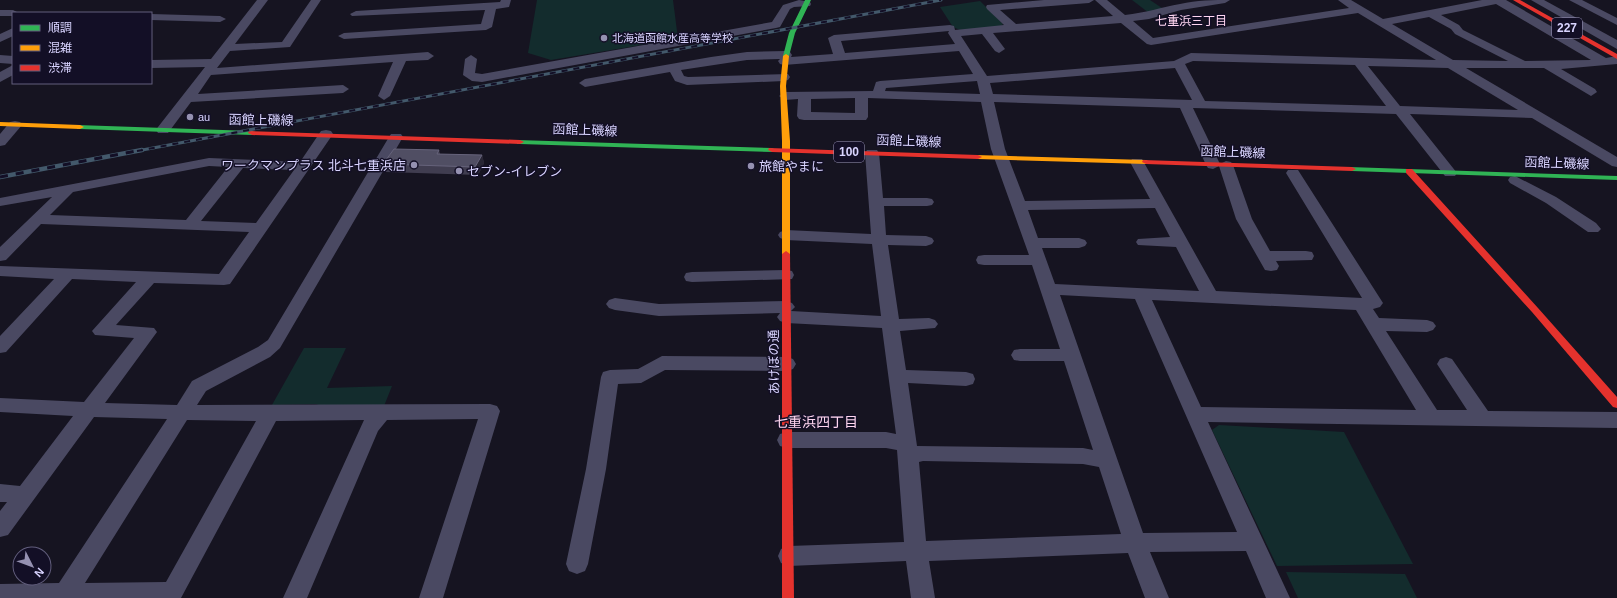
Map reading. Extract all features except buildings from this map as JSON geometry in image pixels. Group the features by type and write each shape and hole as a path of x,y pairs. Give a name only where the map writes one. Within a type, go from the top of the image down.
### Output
{"main road":[{"name":"227","path":"1516,0 1617,58"},
{"name":"あけぼの通","path":"788,598 786,150 784,77 785,58 789,42 807,2"},
{"name":"函館上磯線","path":"0,124 1617,178"},
{"path":"1409,171 1535,310 1617,404"}],"street":[{"path":"163,130 263,0"},
{"path":"226,48 286,45 316,0"},
{"path":"365,0 344,36 486,27 491,6"},
{"path":"356,14 505,5 506,0"},
{"path":"1014,28 991,7 1089,0"},
{"path":"1100,0 1151,42 1359,10"},
{"path":"1157,598 1135,543 1049,289 1003,157 998,149 988,99 982,78 954,32 1149,16 1180,7 1225,0"},
{"path":"1343,0 1617,163"},
{"path":"1382,23 1498,0 1604,62"},
{"path":"1536,0 1617,45"},
{"path":"1574,0 1617,22"},
{"path":"471,58 469,75 482,78 776,24 785,7 789,4 807,2"},
{"path":"0,13 12,13"},
{"path":"1430,13 1455,27 1459,32 1470,38 1524,64"},
{"path":"152,17 220,18"},
{"path":"840,57 834,38 950,28"},
{"path":"985,30 999,49"},
{"path":"0,39 12,32"},
{"path":"1160,40 1177,56 1180,66 1201,105"},
{"path":"585,83 747,56 785,58 840,57 963,46"},
{"path":"152,64 210,68 303,67 332,62 428,56"},
{"path":"880,95 880,85 982,78 1177,56 1359,62 1546,65 1570,65 1604,62 1617,58"},
{"path":"384,96 401,58"},
{"path":"0,59 12,60"},
{"path":"1359,62 1450,173"},
{"path":"1546,65 1591,92"},
{"path":"674,67 679,78 687,81 784,77"},
{"path":"0,78 12,71"},
{"path":"187,98 343,89"},
{"path":"805,95 804,116 861,116 862,95"},
{"path":"785,96 880,95 1534,114"},
{"path":"1185,104 1219,165 1244,219 1268,261 1306,256"},
{"path":"0,142 15,125"},
{"path":"0,271 224,280 326,134"},
{"path":"64,596 199,386 264,352 274,344 396,137"},
{"path":"872,153 879,239 898,376 907,450 916,551 923,598"},
{"path":"0,202 209,162 304,166"},
{"path":"1137,162 1210,296"},
{"path":"190,225 239,163"},
{"path":"1049,289 1361,304 1374,303 1293,173"},
{"path":"1515,180 1551,200 1591,226 1593,229"},
{"path":"0,256 69,188"},
{"path":"876,202 927,202"},
{"path":"1020,206 1160,203"},
{"path":"37,219 260,228"},
{"path":"786,235 926,241"},
{"path":"1144,242 1181,242"},
{"path":"1032,243 1079,243"},
{"path":"984,260 1038,260"},
{"path":"0,347 68,274"},
{"path":"692,277 786,275"},
{"path":"0,528 148,332 102,331 150,277"},
{"path":"1141,293 1278,598"},
{"path":"615,304 659,310 786,312 890,323 929,324"},
{"path":"1361,304 1431,417"},
{"path":"1374,324 1427,326"},
{"path":"1020,355 1071,355"},
{"path":"577,564 596,469 610,377 641,376 662,363 787,364"},
{"path":"1446,364 1483,419"},
{"path":"898,376 966,379"},
{"path":"0,404 89,411 182,413 270,414 490,411 431,598"},
{"path":"295,598 370,427 382,413"},
{"path":"0,595 170,595 270,414"},
{"path":"1195,414 1617,420"},
{"path":"787,440 886,440 907,450 923,453 1084,456 1108,461"},
{"path":"0,493 25,495"},
{"path":"788,556 1135,543 1252,541"}],"green space":[{"name":"北海道函館水産高等学校","path":"537,0 673,0 678,39 551,60 528,53"},
{"path":"1132,0 1150,0 1162,8 1149,13"},
{"path":"980,1 1003,24 1000,27 960,30 953,27 940,7"},
{"path":"304,348 346,348 327,388 392,386 384,406 324,407 316,404 272,405"},
{"path":"1219,425 1344,432 1413,564 1277,566 1212,430"},
{"path":"1286,572 1405,574 1417,598 1298,598"}],"railway":[{"path":"137,151 941,0"},
{"path":"0,177 142,150"}],"traffic: fast":[{"path":"786,56 792,33 808,0"},
{"path":"80,127 252,133"},
{"path":"520,142 772,150"},
{"path":"1352,169 1617,178"}],"traffic: slow":[{"path":"786,56 783,86 786,141 786,254"},
{"path":"0,124 80,127"},
{"path":"978,157 1146,162"}],"traffic: jam":[{"path":"1516,0 1617,57"},
{"path":"252,133 520,142"},
{"path":"772,150 978,157"},
{"path":"1146,162 1352,169"},
{"path":"1409,171 1535,310 1617,404"},
{"path":"786,254 788,598"}],"place":[{"name":"北海道函館水産高等学校","path":"604,38"},
{"name":"au","path":"190,117"},
{"name":"ワークマンプラス 北斗七重浜店","path":"414,165"},
{"name":"旅館やまに","path":"751,166"},
{"name":"セブン-イレブン","path":"459,171"}],"district":[{"name":"七重浜三丁目","path":"1191,21"},
{"name":"七重浜四丁目","path":"816,422"}]}
